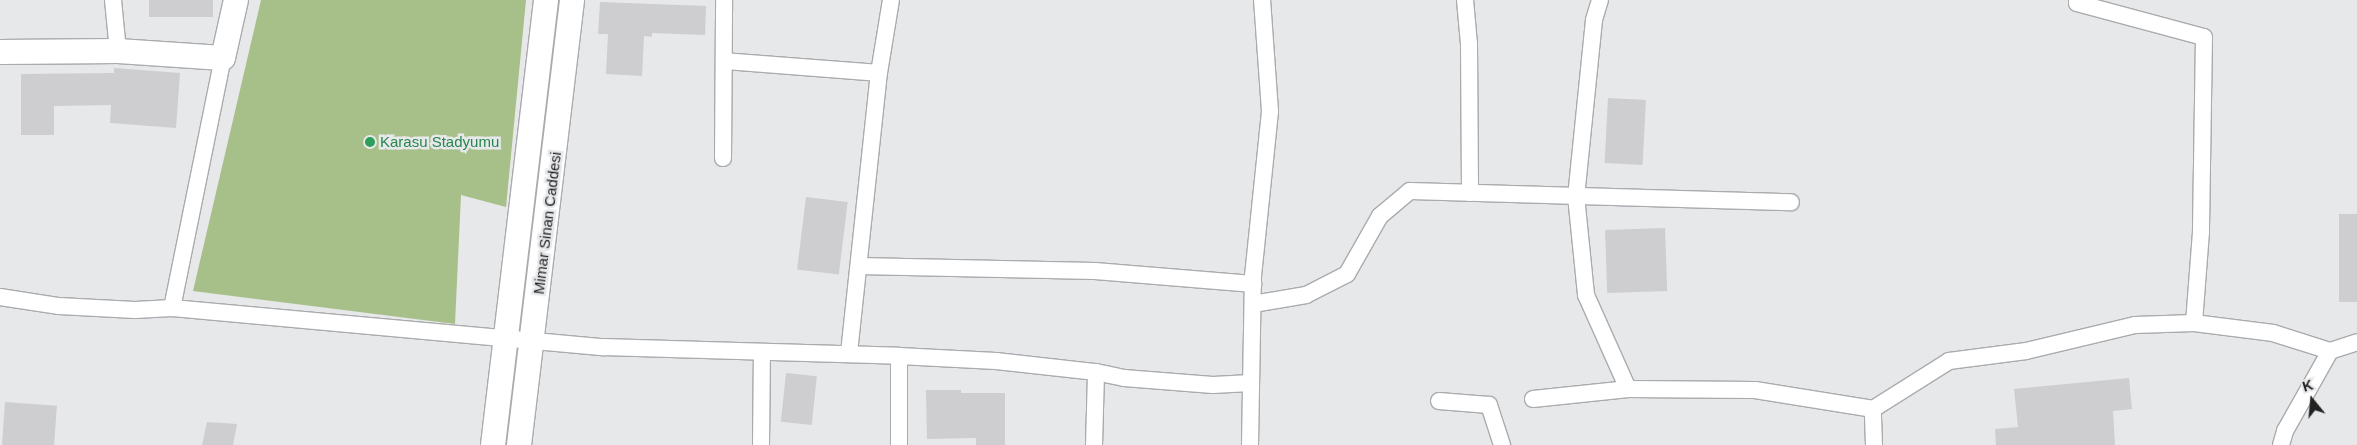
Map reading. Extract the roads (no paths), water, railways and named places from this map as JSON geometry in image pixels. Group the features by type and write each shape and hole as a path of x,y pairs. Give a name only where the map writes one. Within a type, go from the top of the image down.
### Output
{"main road":[{"path":"0,52 118,51 222,58 236,0"},
{"name":"Mimar Sinan Caddesi","path":"493,445 546,0"},
{"name":"Mimar Sinan Caddesi","path":"519,445 572,0"}],"street":[{"path":"113,0 118,51"},
{"path":"724,0 724,158"},
{"path":"849,353 879,73 891,0"},
{"path":"1250,445 1253,284 1270,111 1262,0"},
{"path":"1465,0 1469,44 1470,193"},
{"path":"1600,0 1594,20 1576,196 1586,295 1628,388"},
{"path":"2077,0 2077,3 2204,37 2201,232 2194,322"},
{"path":"172,308 222,58"},
{"path":"724,61 879,73"},
{"path":"1252,304 1306,295 1347,274 1380,216 1410,191 1791,202"},
{"path":"859,266 1095,271 1253,284"},
{"path":"0,297 69,307 135,310 172,308 507,340 603,347 762,353 849,353 996,361 1096,372 1124,378 1213,385 1251,383"},
{"path":"1534,399 1628,388 1756,390 1873,409 1949,361 2026,351 2135,325 2194,322 2273,333 2330,351 2357,342"},
{"path":"2281,445 2285,431 2330,351"},
{"path":"761,445 762,353"},
{"path":"899,356 899,445"},
{"path":"1094,445 1096,372"},
{"path":"1439,401 1489,405 1502,445"},
{"path":"1873,409 1874,445"}],"place":[{"name":"Karasu Stadyumu","path":"370,142"}]}
